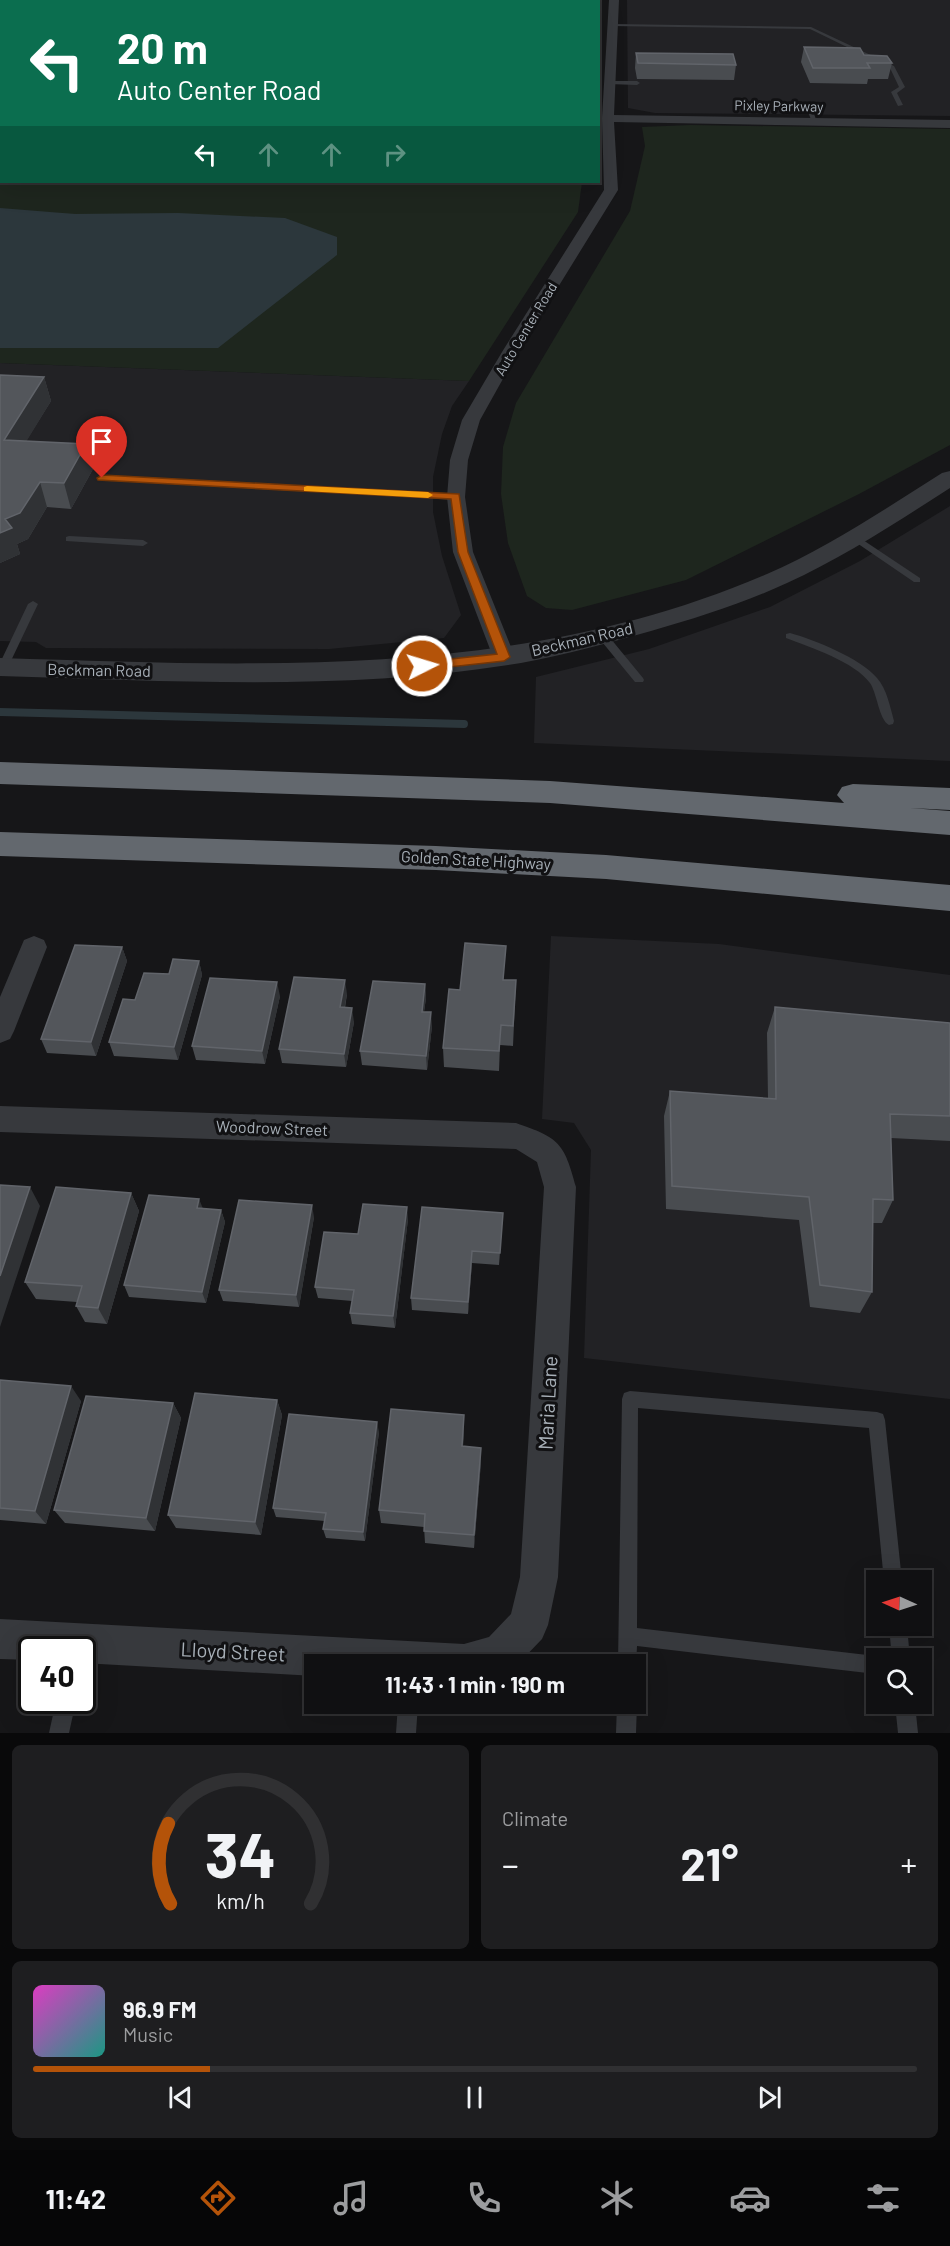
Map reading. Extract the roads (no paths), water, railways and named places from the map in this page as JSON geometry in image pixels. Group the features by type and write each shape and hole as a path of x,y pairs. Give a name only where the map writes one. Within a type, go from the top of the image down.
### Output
{"highway":[{"path":"0,773 550,792 895,795 950,799"},
{"path":"550,792 950,823"},
{"name":"Golden State Highway","path":"0,844 436,858 606,867 950,898"},
{"path":"722,879 950,916"}],"street":[{"name":"Auto Center Road","path":"504,657 463,552 456,496 459,460 471,420 510,352 611,190 608,118 610,13"},
{"name":"Pixley Parkway","path":"608,118 950,124"},
{"name":"Beckman Road","path":"1,667 317,672 386,669 504,657 602,635 709,605 777,578 828,554 950,478"},
{"path":"0,1030 34,947"},
{"name":"Woodrow Street","path":"0,1119 516,1136 543,1145"},
{"name":"Maria Lane","path":"500,1654 528,1625 539,1577 560,1187 553,1158 543,1145"},
{"name":"Lloyd Street","path":"0,1639 18,1641"},
{"name":"Lloyd Street","path":"96,1648 304,1658"}],"lane":[{"path":"610,13 811,28 892,67 902,87 894,92 900,105"},
{"path":"610,83 637,83"},
{"path":"808,107 815,122"},
{"path":"102,478 456,496"},
{"path":"854,537 917,580"},
{"path":"69,539 143,543"},
{"path":"1,667 33,604"},
{"path":"602,635 639,680"},
{"path":"790,636 836,656 865,673 874,681 889,721"},
{"path":"627,1654 630,1399 877,1420 892,1570"},
{"path":"627,1636 866,1664"},
{"path":"59,1733 63,1714"},
{"path":"406,1733 407,1714"},
{"path":"626,1733 627,1714"},
{"path":"906,1714 908,1733"}],"waterway":[{"path":"0,712 464,724"}]}
